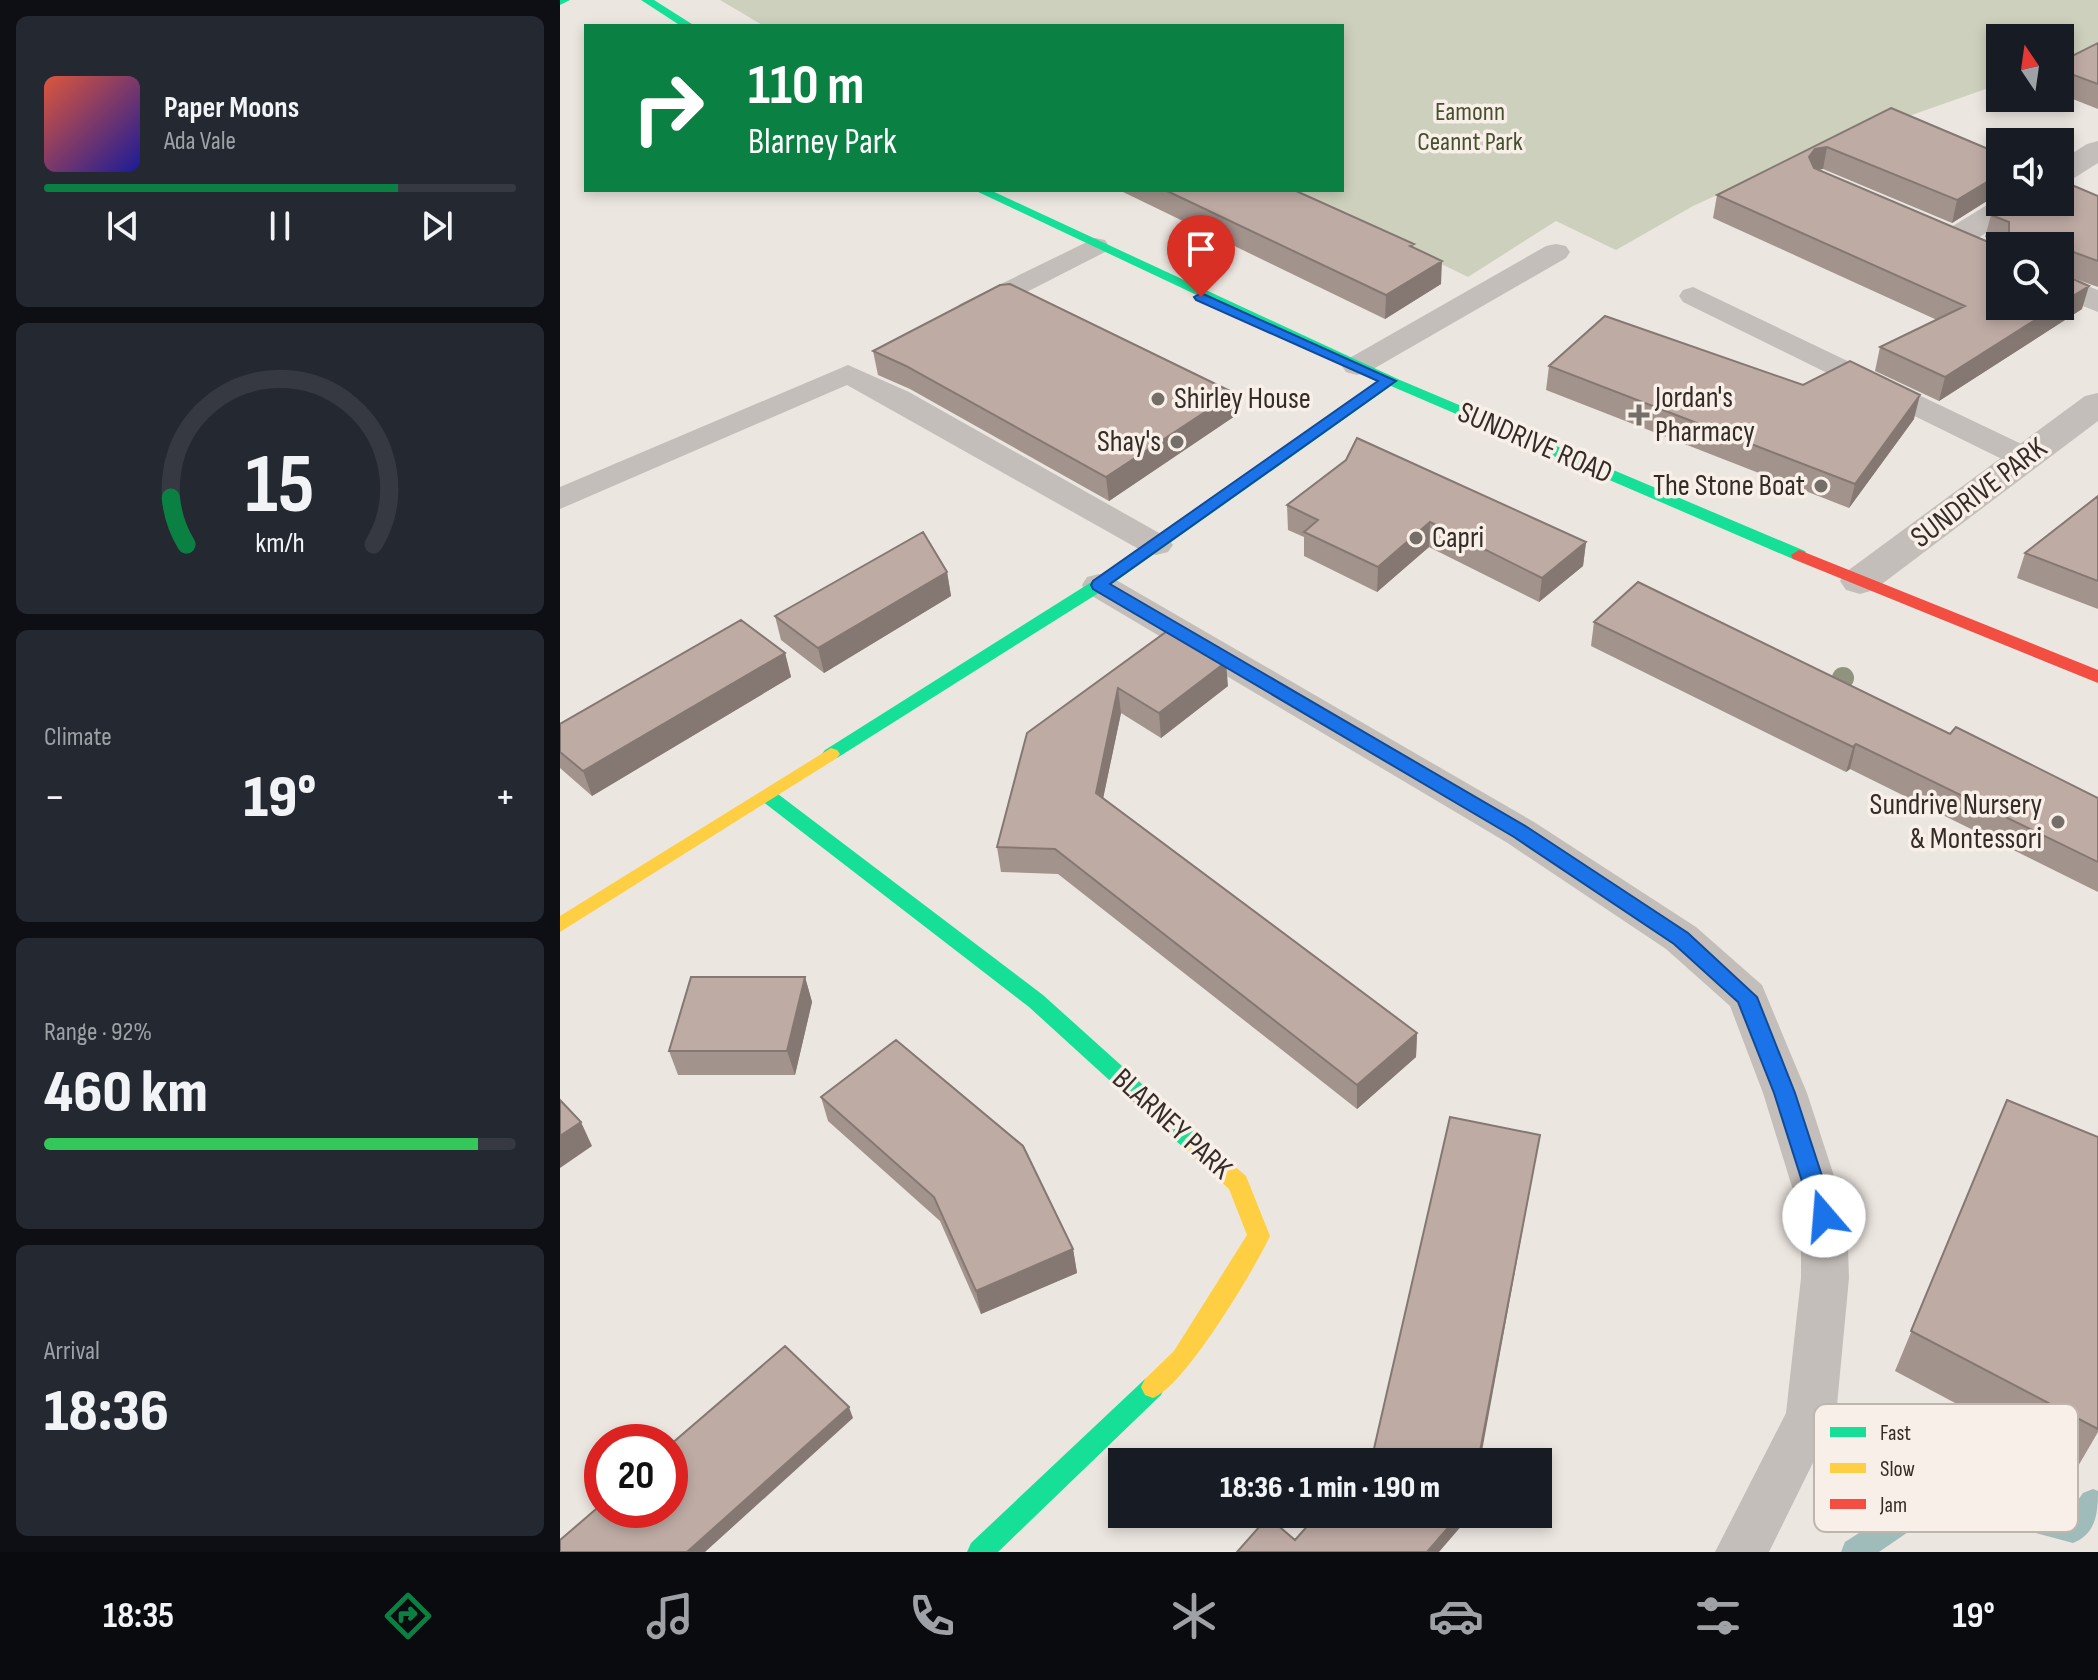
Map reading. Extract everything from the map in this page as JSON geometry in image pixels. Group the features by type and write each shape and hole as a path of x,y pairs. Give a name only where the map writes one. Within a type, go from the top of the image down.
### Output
{"street":[{"path":"646,0 686,24"},
{"path":"2074,165 2098,150"},
{"name":"SUNDRIVE ROAD","path":"984,192 1254,323 1860,581 2098,677"},
{"path":"1986,214 1941,233 1986,253"},
{"path":"2074,291 2098,302"},
{"path":"560,925 1099,585 1389,381"},
{"name":"SUNDRIVE PARK","path":"1860,581 2098,404"},
{"name":"BLARNEY PARK","path":"768,796 1036,1001 1238,1183 1259,1236 1182,1359 980,1552"}],"lane":[{"path":"941,324 1095,246"},
{"path":"1357,366 1556,252"},
{"path":"1693,296 2025,458"},
{"path":"560,499 848,374 898,399 1156,545"},
{"path":"1099,585 1520,832 1681,938 1747,997 1785,1093 1824,1216 1825,1278 1811,1416 1761,1519 1741,1552"}],"green space":[{"name":"Eamonn Ceannt Park","path":"720,0 2098,0 2098,51 2074,59 2074,24 1986,24 1986,89 1829,144 1693,206 1616,250 1556,221 1468,277 1294,192 1344,192 1344,24 761,24"}],"building":[{"path":"2098,43 2098,84 2074,75 2074,55"},
{"path":"1891,108 1986,148 1986,182 1957,200 1827,147 1815,149 1809,157 1814,168 1986,241 1986,320 2035,320 1945,377 1880,347 1965,306 1717,195"},
{"path":"2074,186 2098,196 2098,261 2074,252 2074,232 2009,232 2009,222 1994,216 2074,216"},
{"path":"1169,192 1298,192 1414,244 1410,246 1442,261 1386,295"},
{"path":"2074,279 2089,286 2074,295"},
{"path":"1010,284 1234,393 1106,477 906,366 873,351 1000,285"},
{"path":"1605,316 1803,385 1850,361 1920,395 1855,484 1549,366"},
{"path":"1357,438 1586,542 1542,578 1430,522 1378,567 1304,532 1318,520 1287,505 1346,460"},
{"path":"2098,496 2098,581 2025,553"},
{"path":"923,532 947,572 818,648 775,616"},
{"path":"1638,582 1950,734 1956,727 2098,798 2098,862 1856,744 1853,747 1594,622"},
{"path":"741,620 785,653 583,771 560,752 560,724"},
{"path":"1170,629 1226,662 1159,713 1118,688 1096,793 1417,1033 1357,1085 1055,849 997,847 1027,733"},
{"path":"691,977 805,977 787,1051 669,1051"},
{"path":"896,1040 1023,1146 1073,1249 976,1291 934,1197 821,1097"},
{"path":"560,1100 581,1122 560,1136"},
{"path":"2007,1100 2098,1137 2098,1429 2078,1419 2078,1404 2050,1404 1911,1331"},
{"path":"1450,1117 1540,1135 1481,1448 1374,1448"},
{"path":"785,1346 849,1407 687,1552 560,1552 560,1540 584,1519 584,1528 688,1528 688,1430"},
{"path":"1258,1528 1281,1528 1295,1540 1306,1528 1448,1528 1427,1552 1237,1552"}],"waterway":[{"path":"2078,1523 2093,1502"},
{"path":"1855,1552 1884,1532"}],"traffic: fast":[{"path":"560,2 565,0"},
{"path":"646,0 686,24"},
{"path":"984,192 1395,383 1799,555"},
{"path":"831,754 1099,585 1389,381"},
{"path":"768,796 1036,1001 1194,1144"},
{"path":"980,1552 1153,1387"}],"traffic: slow":[{"path":"560,925 831,754"},
{"path":"1153,1387 1182,1359 1259,1236 1238,1183 1194,1144"}],"traffic: jam":[{"path":"1799,555 2098,677"}],"place":[{"name":"Shirley House","path":"1158,399"},
{"name":"Jordan's Pharmacy","path":"1639,415"},
{"name":"Shay's","path":"1177,442"},
{"name":"The Stone Boat","path":"1821,486"},
{"name":"Capri","path":"1416,538"},
{"name":"Sundrive Nursery & Montessori","path":"2058,822"}],"route":[{"path":"1201,297 1389,381 1099,585 1520,832 1681,938 1747,997 1785,1093 1824,1216"}]}
